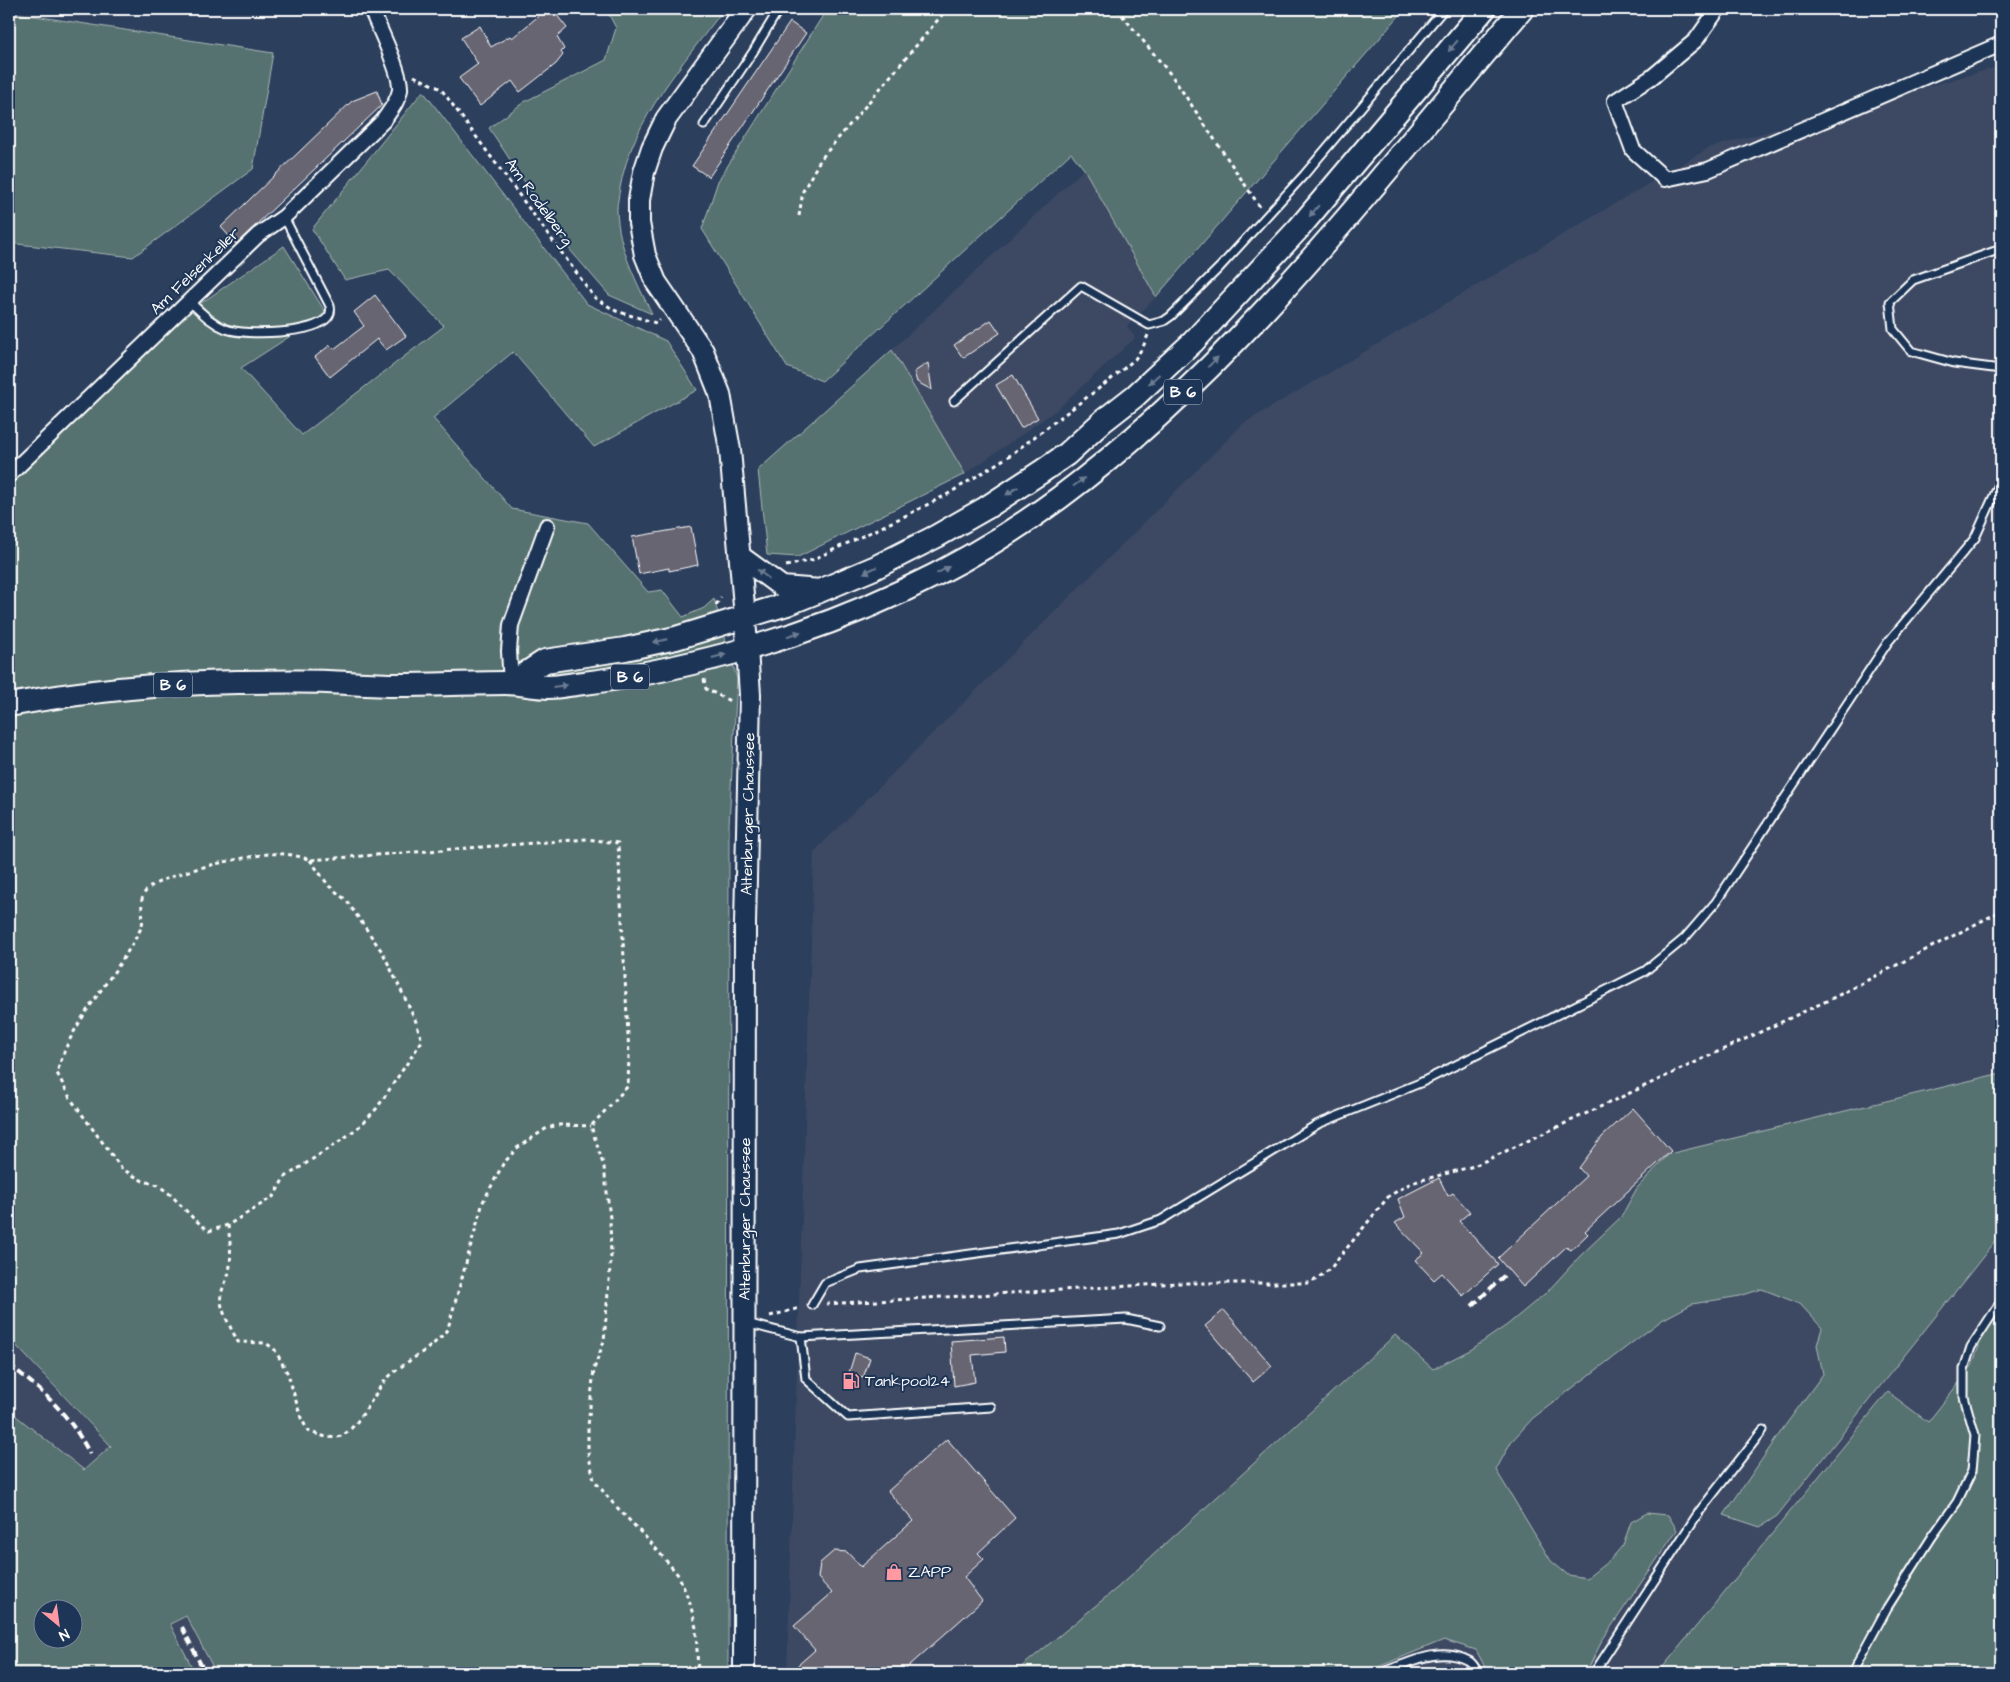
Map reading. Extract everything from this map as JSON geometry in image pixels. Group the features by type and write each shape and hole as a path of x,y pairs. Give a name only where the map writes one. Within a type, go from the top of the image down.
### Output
{"main road":[{"name":"Altenburger Chaussee","path":"744,1673 745,924 750,712 741,557 728,432 720,394 703,351 656,282 641,241 639,208 644,172 652,148 666,120 746,9"},
{"name":"B 6","path":"511,683 545,662 650,644 744,606 822,590 911,550 986,508 1067,454 1103,421 1146,386 1193,342 1279,250 1484,9"},
{"name":"B 6","path":"9,705 84,693 205,683 322,682 394,685 511,683 547,687 624,678 694,663 815,628 850,614 933,575 1020,524 1055,501 1095,470 1178,396 1238,337 1277,295 1346,217 1522,9"},
{"name":"B 6","path":"741,557 782,587 798,590 822,590"}],"street":[{"path":"371,9 395,67"},
{"path":"1718,9 1696,40 1652,77 1615,101 1633,150 1665,179 1708,170 2001,44"},
{"name":"Am Felsenkeller","path":"9,475 258,235 284,217 383,121 394,106 400,89 395,67"},
{"path":"511,683 509,651 511,625 547,526"}],"lane":[{"path":"704,125 753,52 779,9"},
{"path":"954,401 1081,286 1149,324 1164,321 1175,312 1266,216 1444,9"},
{"path":"189,301 219,326 238,332 255,333 300,330 314,326 328,318 331,313 330,306 284,217"},
{"path":"2001,249 1913,280 1890,302 1893,329 1911,352 1954,363 2001,368"},
{"path":"812,1305 824,1283 860,1269 1119,1234 1161,1220 1318,1124 1420,1083 1645,971 1684,939 1716,902 1888,642 1975,538 2001,480"},
{"path":"1852,1673 1886,1608 1957,1502 1972,1471 1975,1435 1964,1398 1964,1369 1970,1347 2001,1301"},
{"path":"745,1323 801,1337 1126,1319 1160,1326"},
{"path":"801,1337 806,1379 848,1417 991,1407"},
{"path":"1594,1673 1699,1512 1763,1430"},
{"path":"1382,1673 1425,1657 1447,1655 1470,1661 1479,1673"}],"path":[{"path":"799,216 803,191 820,160 947,9"},
{"path":"1117,9 1172,76 1266,216"},
{"name":"Am Rodelberg","path":"395,67 441,89 595,298 616,311 656,323 661,319 667,327"},
{"path":"774,582 786,566 812,560 911,513 948,494 1009,456 1135,359 1148,336 1149,324"},
{"path":"722,591 721,597 744,606"},
{"path":"228,1225 231,1259 221,1292 221,1303 238,1342 266,1343 276,1350 288,1374 300,1418 308,1431 331,1438 343,1435 354,1424 386,1380 403,1365 442,1337 448,1328 483,1202 503,1164 517,1148 547,1128 558,1125 591,1126 628,1086 618,843 588,839 310,860 296,855 270,854 205,866 156,883 147,889 140,901 142,929 70,1037 62,1055 57,1074 70,1098 122,1169 143,1182 158,1185 209,1231 228,1225 274,1196 284,1178 343,1139 361,1124 377,1108 422,1041 415,1018 383,953 346,900 329,886 310,860"},
{"path":"745,1323 812,1305 1179,1283 1311,1283 1330,1269 1389,1196 1411,1183 1474,1166 1835,997 2001,911"},
{"path":"591,1126 604,1167 610,1218 611,1256 604,1342 594,1368 588,1426 588,1452 594,1480 611,1501 652,1544 678,1576 690,1603 696,1628 698,1673"}],"shaded area":[{"path":"2001,66 2001,1673 787,1673 814,852 1244,423 1709,148"},
{"path":"1084,169 1156,297 1127,326 1135,338 1055,411 965,474 892,350"},
{"path":"9,1330 43,1376 111,1446 84,1470 16,1417 9,1419"},
{"path":"186,1616 216,1673 195,1673 170,1624"}],"green space":[{"path":"606,9 724,9 677,71 648,115 626,163 620,188 617,210 624,250 652,314 609,295 570,250 489,128 524,102 606,60 616,28"},
{"path":"827,9 1405,9 1156,297 1084,169 1071,153 822,381 787,367 702,229 718,181"},
{"path":"9,12 273,53 253,169 133,257 9,243"},
{"path":"423,91 587,304 666,341 697,390 594,447 513,352 433,418 512,509 588,523 648,592 662,590 683,617 704,608 714,599 737,679 729,825 728,1673 216,1673 186,1616 170,1624 195,1673 9,1673 9,1415 16,1416 84,1470 111,1446 9,1338 9,487 188,312 284,246 326,313 241,368 302,435 444,326 389,270 345,280 312,229"},
{"path":"892,350 965,474 798,557 767,555 758,470"},
{"path":"2001,1073 2001,1234 1777,1516 1760,1527 1724,1515 1823,1374 1817,1345 1822,1328 1800,1304 1762,1289 1740,1296 1692,1304 1662,1320 1533,1418 1511,1442 1496,1470 1551,1561 1568,1575 1587,1578 1611,1559 1623,1545 1631,1522 1647,1513 1668,1515 1677,1530 1603,1639 1586,1673 1488,1673 1476,1650 1444,1640 1363,1673 1014,1673 1117,1588 1395,1335 1433,1369 1472,1349 1507,1325 1547,1292 1580,1256 1621,1217 1637,1188 1669,1154"},
{"path":"2001,1310 2001,1673 1658,1673 1888,1392 1928,1422 1972,1366 1980,1343"}],"building":[{"path":"547,9 552,9 567,28 557,37 564,49 561,52 563,55 556,64 520,92 512,81 480,106 459,78 478,64 461,38 480,26 491,47 510,36 512,38"},
{"path":"790,22 806,33 709,177 692,166"},
{"path":"377,91 382,105 236,244 221,227 352,101"},
{"path":"375,295 406,336 386,350 377,339 330,377 315,357 330,345 334,349 364,326 354,312"},
{"path":"991,320 1000,333 963,358 954,345"},
{"path":"928,363 932,390 917,382 914,372"},
{"path":"1013,375 1038,418 1021,428 996,385"},
{"path":"691,527 698,565 669,571 669,568 639,574 632,537"},
{"path":"1633,1108 1671,1151 1585,1231 1588,1234 1571,1250 1566,1247 1523,1287 1498,1258 1586,1176 1579,1168 1602,1137"},
{"path":"1439,1178 1448,1196 1453,1193 1470,1212 1459,1221 1498,1264 1463,1296 1442,1273 1434,1280 1415,1260 1424,1253 1395,1223 1405,1217 1398,1199"},
{"path":"1224,1310 1272,1366 1253,1382 1205,1326"},
{"path":"1004,1337 1005,1352 972,1355 975,1382 954,1386 951,1341"},
{"path":"855,1353 870,1358 863,1378 849,1373"},
{"name":"ZAPP","path":"947,1439 1015,1518 978,1553 984,1559 964,1577 982,1601 901,1673 789,1673 815,1650 794,1626 832,1593 818,1578 820,1563 834,1551 847,1552 861,1567 913,1521 888,1491"}],"railway":[{"path":"1472,1306 1507,1273"},
{"path":"9,1364 44,1394 64,1415 82,1439 90,1454"},
{"path":"182,1627 205,1673"}],"place":[{"name":"Tankpool24","path":"851,1381"},
{"name":"ZAPP","path":"894,1572"}]}
